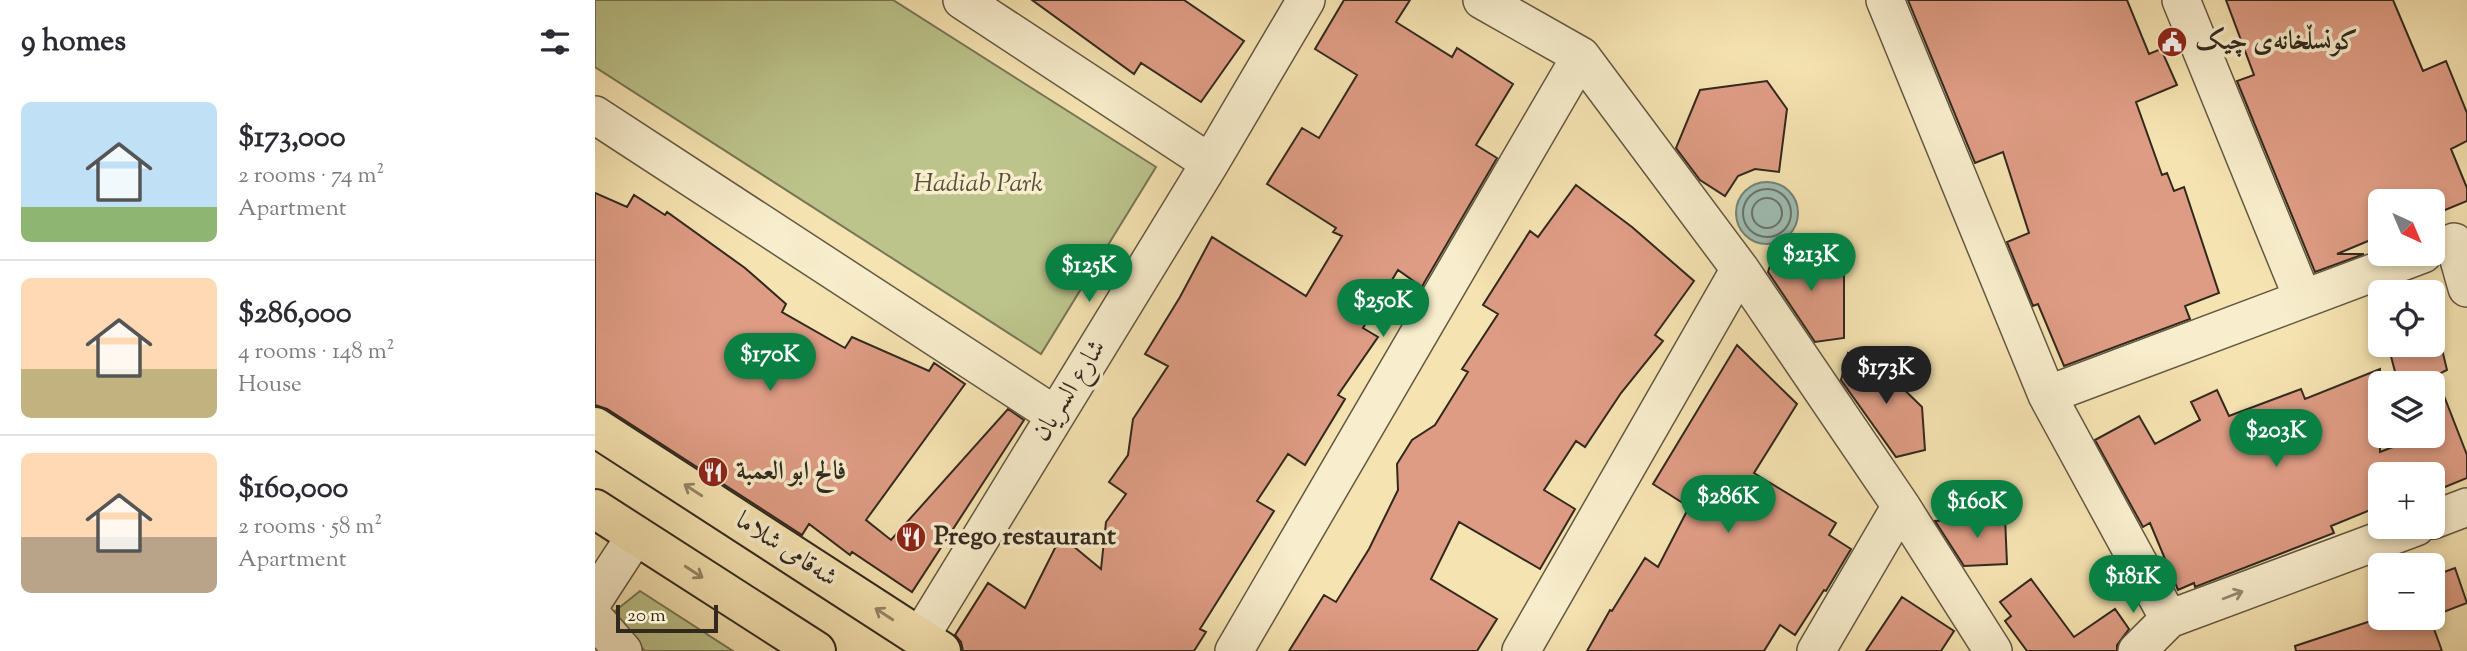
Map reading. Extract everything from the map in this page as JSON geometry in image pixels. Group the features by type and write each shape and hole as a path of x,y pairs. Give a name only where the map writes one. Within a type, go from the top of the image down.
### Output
{"main road":[{"name":"شەقامی شلاما","path":"595,427 930,644"},
{"path":"595,509 816,651"}],"street":[{"path":"962,0 1210,163"},
{"name":"شارع السريان","path":"930,644 1055,415 1210,163 1306,0"},
{"path":"1482,0 1581,56 1740,269 1901,506 1993,651"},
{"path":"1885,0 2047,395 2169,619"},
{"path":"2181,0 2303,299"},
{"path":"1234,651 1581,56"},
{"path":"595,115 1055,415"},
{"path":"2445,248 2467,288"},
{"path":"2047,395 2391,266"},
{"path":"1521,651 1740,269"},
{"path":"1816,651 1901,506"},
{"path":"2445,516 2467,508"},
{"path":"595,598 636,535"},
{"path":"2137,651 2169,619 2384,539"},
{"path":"595,619 623,651"}],"green space":[{"name":"Hadiab Park","path":"595,0 893,0 1156,167 1041,354 595,67"},
{"path":"640,591 733,651 645,651 609,616"}],"water":[{"path":"1767,182 1789,191 1798,213 1789,235 1767,244 1745,235 1736,213 1745,191"}],"building":[{"path":"1032,0 1184,0 1244,41 1201,102 1141,63 1134,74"},
{"path":"1344,0 1410,0 1396,22 1452,57 1457,48 1513,84 1476,145 1497,158 1422,287 1398,270 1363,328 1378,337 1338,395 1345,399 1305,465 1288,454 1257,501 1274,511 1200,629 1206,632 1194,651 963,651 961,642 955,635 988,583 1025,608 1061,536 1101,569 1106,522 1126,494 1109,482 1128,455 1133,419 1168,366 1145,354 1212,237 1306,296 1342,236 1333,232 1336,228 1267,184 1302,128 1319,138 1357,75 1315,49"},
{"path":"1908,0 2127,0 2149,54 2161,49 2177,85 2136,102 2162,175 2167,173 2174,191 2184,187 2219,293 2185,306 2190,319 2064,366 2038,304 2033,306 2007,242 2029,233 2003,152 1975,163"},
{"path":"2226,0 2393,0 2423,71 2446,61 2467,113 2467,141 2451,149 2467,188 2467,201 2445,210 2445,189 2368,189 2368,241 2337,254 2364,254 2315,272 2237,81 2254,75"},
{"path":"1767,81 1787,109 1779,172 1755,169 1738,176 1725,196 1700,180 1676,148 1700,90"},
{"path":"1576,185 1632,227 1694,281 1655,335 1663,341 1621,393 1585,447 1576,441 1544,490 1575,509 1540,569 1459,522 1431,579 1497,619 1477,651 1289,651 1324,595 1336,602 1369,549 1398,490 1397,464 1412,440 1435,425 1468,372 1462,369 1498,314 1483,305 1530,231 1538,237"},
{"path":"595,193 627,207 634,195 665,215 667,212 745,268 786,304 782,312 845,348 852,337 929,371 934,363 965,384 866,520 891,540 1008,409 1024,420 912,592 852,552 850,555 809,524 802,535 607,409 595,405"},
{"path":"1777,243 1844,274 1844,338 1815,342 1768,272"},
{"path":"1737,345 1797,404 1754,473 1836,523 1829,535 1851,549 1795,635 1780,625 1764,651 1587,651 1610,610 1612,611 1645,558 1658,567 1689,507 1653,484"},
{"path":"1848,353 1884,370 1922,407 1925,450 1896,457 1841,380"},
{"path":"2391,357 2444,357 2447,370 2445,371 2395,371"},
{"path":"2368,374 2368,448 2380,448 2380,452 2390,448 2445,448 2445,398 2467,455 2467,478 2445,487 2445,462 2368,462 2368,511 2331,526 2334,533 2195,587 2194,583 2178,590 2150,523 2143,527 2095,440 2139,416 2155,444 2200,420 2191,402 2217,390 2229,416 2301,389 2305,399"},
{"path":"2005,517 2007,564 1964,566 1935,521"},
{"path":"2455,568 2467,603 2445,611 2445,572"},
{"path":"2031,579 2074,637 2115,609 2129,629 2117,645 2117,651 2027,651 2005,621 2011,616 2000,602"},
{"path":"1902,597 1954,631 1941,651 1866,651"},
{"path":"2368,622 2368,630 2434,630 2442,651 2296,651 2295,646"}],"place":[{"name":"کونسڵخانەی چیک","path":"2172,42"},
{"name":"فالح ابو العمبة","path":"713,472"},
{"name":"Prego restaurant","path":"911,537"}]}
